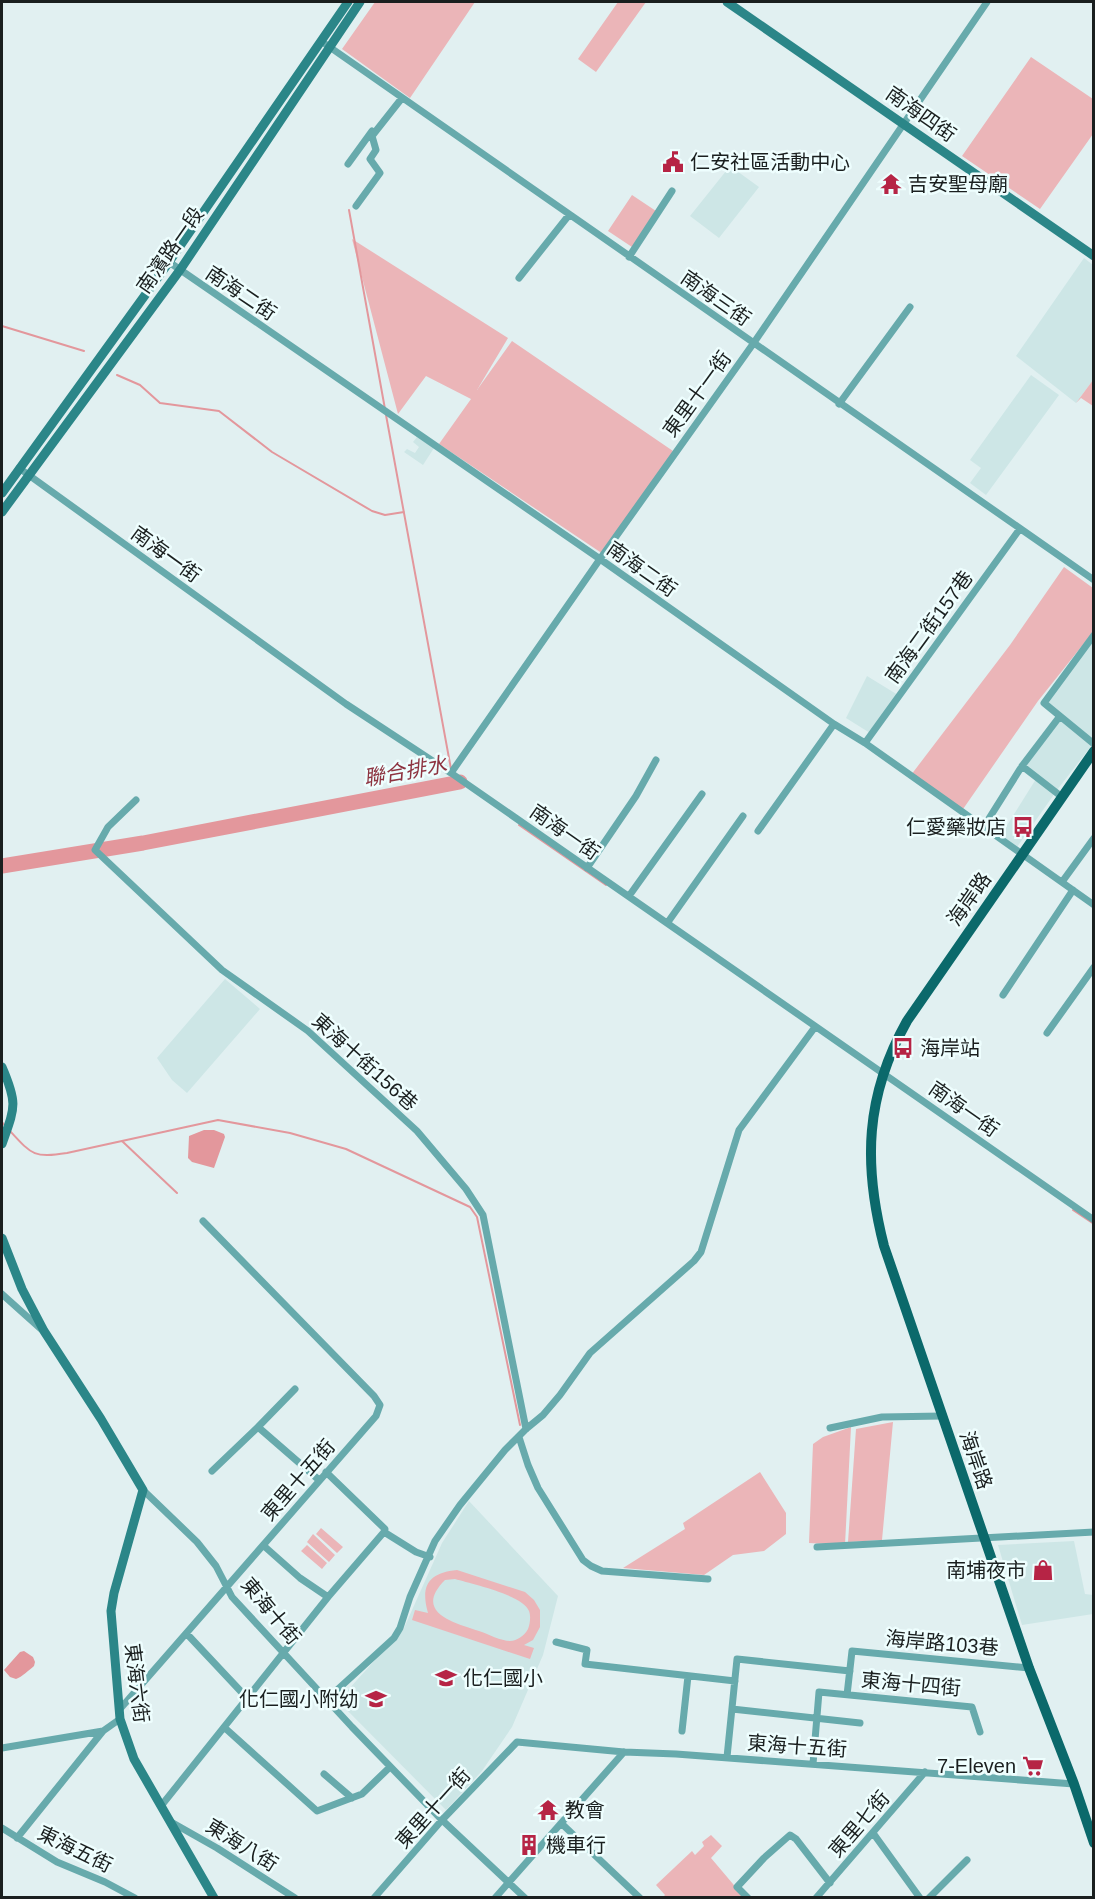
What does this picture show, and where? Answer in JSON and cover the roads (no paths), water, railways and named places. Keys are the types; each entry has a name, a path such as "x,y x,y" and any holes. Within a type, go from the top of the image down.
{"main road":[{"name":"海岸路","path":"1094,751 907,1021 886,1063 874,1110 870,1148 871,1184 885,1246 1029,1668 1094,1843"}],"street":[{"name":"南濱路一段","path":"2,512 180,270 324,44 348,2"},
{"name":"南濱路一段","path":"2,493 324,44 360,2"},
{"name":"南海四街","path":"727,2 1094,256"},
{"name":"東里十一街","path":"451,772 753,344 987,2"},
{"name":"南海三街","path":"324,44 1019,530 1094,580"},
{"path":"348,164 400,97"},
{"path":"356,206 380,173 370,159 376,150 372,136 400,97"},
{"path":"629,257 672,191"},
{"path":"519,278 569,215"},
{"name":"南海二街","path":"169,262 600,559 834,724 865,743 1094,905"},
{"path":"839,404 910,307"},
{"name":"南海一街","path":"19,468 346,704 451,772 668,922 883,1077 1094,1220"},
{"name":"南海二街157巷","path":"865,743 1019,530"},
{"path":"1094,635 1044,703 1094,744"},
{"path":"983,828 1022,766 1060,716"},
{"path":"758,831 834,724"},
{"path":"587,868 636,796 656,760"},
{"path":"1022,766 1062,797"},
{"path":"629,896 702,794"},
{"name":"東海十街156巷","path":"136,800 108,827 95,850 222,970 308,1031 417,1131 466,1189 483,1215 526,1429"},
{"path":"668,922 743,816"},
{"path":"1062,882 1094,838"},
{"path":"1003,995 1073,890"},
{"path":"1047,1033 1094,967"},
{"path":"326,1700 394,1638 435,1541 460,1505 505,1450 543,1416 590,1353 694,1261 706,1240 739,1130 816,1028"},
{"path":"2,1066 13,1098 2,1144"},
{"name":"東里十五街","path":"17,1838 104,1731 376,1416 380,1406 379,1401 203,1221"},
{"path":"2,1238 22,1289 44,1331"},
{"name":"東海十街","path":"2,1294 44,1331 101,1419 143,1490 197,1542 216,1566 226,1588 326,1700 390,1767 442,1820 525,1898"},
{"path":"212,1471 295,1389"},
{"path":"830,1428 882,1417 942,1416"},
{"path":"258,1427 319,1480"},
{"path":"519,1437 538,1488 583,1560 602,1570 708,1579"},
{"path":"326,1472 385,1529 384,1532 416,1552 430,1557"},
{"name":"東海六街","path":"143,1490 111,1611 120,1714 134,1759 214,1898"},
{"path":"161,1806 328,1597 384,1532"},
{"path":"817,1548 1094,1532"},
{"path":"264,1546 300,1578 328,1597"},
{"path":"187,1634 248,1699"},
{"path":"556,1642 587,1650 585,1664 735,1681 727,1757"},
{"name":"海岸路103巷","path":"850,1671 852,1651 1029,1668"},
{"name":"東海十四街","path":"735,1681 737,1659 850,1671"},
{"path":"847,1695 850,1671"},
{"path":"682,1731 688,1676"},
{"name":"東海十四街","path":"817,1718 819,1692 972,1707 980,1732"},
{"path":"732,1709 860,1723"},
{"path":"813,1764 817,1718"},
{"path":"225,1728 317,1811 363,1794 390,1767"},
{"path":"2,1748 104,1731"},
{"name":"東里十一街","path":"374,1898 442,1820 517,1742"},
{"name":"東海十五街","path":"517,1742 624,1752 727,1757 1074,1784"},
{"path":"495,1898 624,1752"},
{"name":"東里七街","path":"816,1898 925,1772"},
{"path":"324,1774 352,1798"},
{"name":"東海八街","path":"171,1822 217,1848 295,1898"},
{"path":"562,1824 639,1897"},
{"name":"東海五街","path":"2,1827 57,1862 105,1882 135,1898"},
{"path":"873,1833 920,1898"},
{"path":"747,1898 737,1887 790,1835 796,1839 830,1883"},
{"path":"930,1898 967,1860"}],"waterway":[{"path":"349,210 385,409"},
{"path":"2,326 84,351"},
{"path":"117,375 140,385 160,403 219,411 272,452 372,511 385,515 404,512"},
{"path":"386,415 451,769"},
{"name":"聯合排水","path":"2,866 143,843 460,782"},
{"name":"聯合排水","path":"519,825 606,885"},
{"path":"10,1131 29,1150 40,1155 47,1155 67,1153 218,1120 290,1133 346,1149 470,1207 477,1217 520,1425"},
{"path":"2,1122 6,1127"},
{"path":"122,1141 177,1193"},
{"path":"1073,1210 1094,1224"}],"place":[{"name":"仁安社區活動中心","path":"673,162"},
{"name":"吉安聖母廟","path":"891,184"},
{"name":"仁愛藥妝店","path":"1023,827"},
{"name":"海岸站","path":"903,1048"},
{"name":"南埔夜市","path":"1043,1570"},
{"name":"化仁國小","path":"446,1678"},
{"name":"化仁國小附幼","path":"376,1699"},
{"name":"7-Eleven","path":"1033,1766"},
{"name":"教會","path":"548,1810"},
{"name":"機車行","path":"529,1845"}]}
